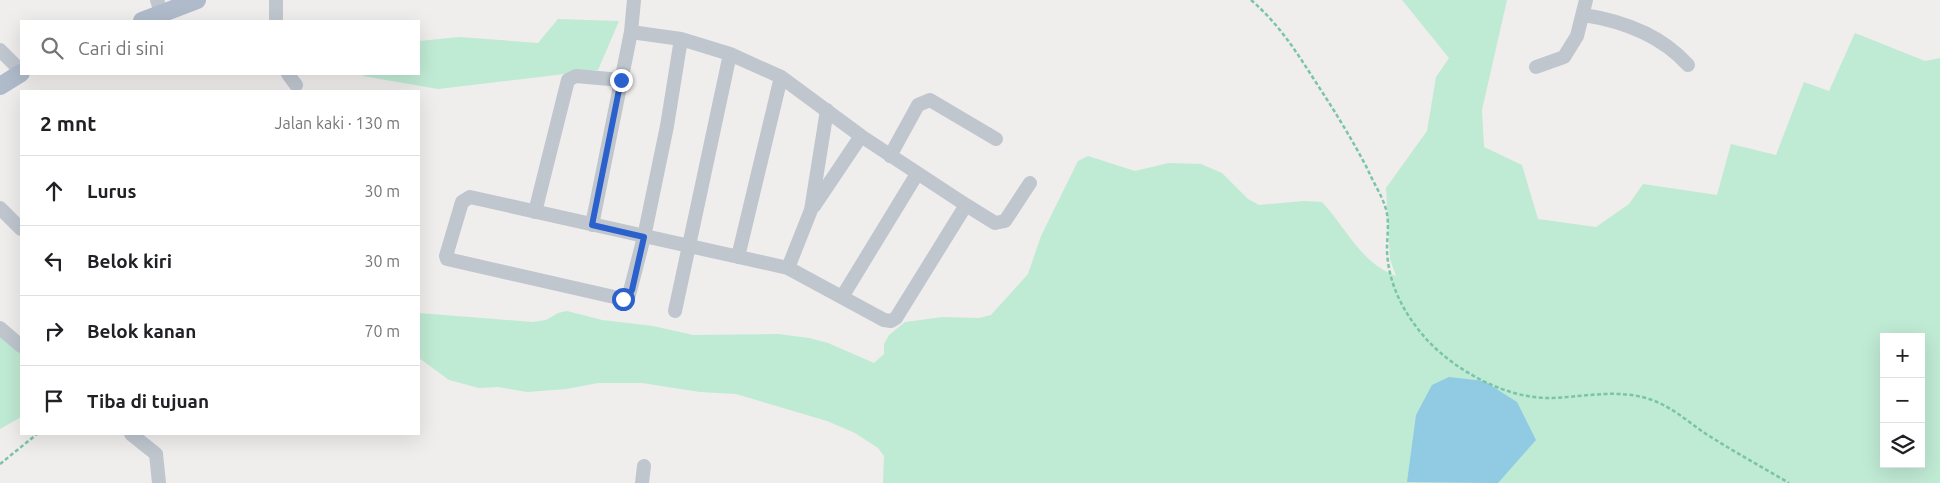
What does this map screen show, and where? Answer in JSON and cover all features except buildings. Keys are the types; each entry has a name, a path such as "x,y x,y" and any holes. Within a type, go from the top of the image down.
{"main road":[{"path":"143,20 159,6 197,0"},
{"path":"0,86 20,73"}],"street":[{"path":"276,0 276,20"},
{"path":"592,225 631,32 634,0"},
{"path":"1536,67 1564,57 1576,36 1584,15 1586,0"},
{"path":"1584,15 1621,23 1642,31 1674,49 1688,65"},
{"path":"631,32 681,40 730,54 781,77 890,156 995,223 1005,221 1030,183"},
{"path":"681,40 667,126 644,237 632,290 629,295 623,299 450,260 446,256 462,202 465,198 470,197 644,237 788,268 884,320 891,321 896,318 966,205"},
{"path":"0,50 20,71"},
{"path":"675,311 730,54"},
{"path":"534,212 568,80 576,76 621,80"},
{"path":"738,257 781,77"},
{"path":"890,156 918,105 930,100 996,139"},
{"path":"788,268 810,210 827,110"},
{"path":"810,210 861,136"},
{"path":"842,297 917,174"},
{"path":"0,208 20,228"},
{"path":"0,328 20,345"},
{"path":"133,435 156,454 159,483"},
{"path":"642,483 644,466"}],"path":[{"path":"1251,0 1267,14 1287,37 1350,134 1386,206 1389,266 1391,281 1398,300 1429,342 1458,365 1487,382 1519,393 1544,398 1625,393 1650,399 1677,413 1704,432 1789,483"},
{"path":"0,464 37,435"}],"green space":[{"path":"1402,0 1507,0 1482,110 1484,147 1522,165 1538,219 1596,227 1629,204 1643,184 1717,195 1731,144 1776,155 1804,82 1829,91 1855,33 1925,61 1940,58 1940,483 883,483 884,456 878,448 855,433 827,421 736,394 700,392 642,383 598,383 566,389 527,392 498,387 479,388 449,380 420,359 420,313 532,322 546,320 558,313 567,311 602,320 653,326 693,335 778,334 809,338 828,343 874,363 884,354 884,344 889,335 905,322 943,317 979,318 991,315 1028,274 1041,236 1078,161 1088,156 1135,171 1169,163 1201,164 1222,173 1248,199 1259,205 1304,201 1322,202 1355,244 1373,263 1396,276 1390,259 1386,188 1427,131 1436,77 1449,58"},
{"path":"558,19 619,21 598,70 438,89 363,76 420,75 420,41 459,37 538,43"},
{"path":"0,332 20,347 20,418 0,429"}],"water":[{"path":"1449,377 1484,381 1517,402 1536,440 1498,483 1407,482 1416,415 1432,385"}],"route":[{"path":"621,80 592,225 644,237 632,290 623,299"}]}
